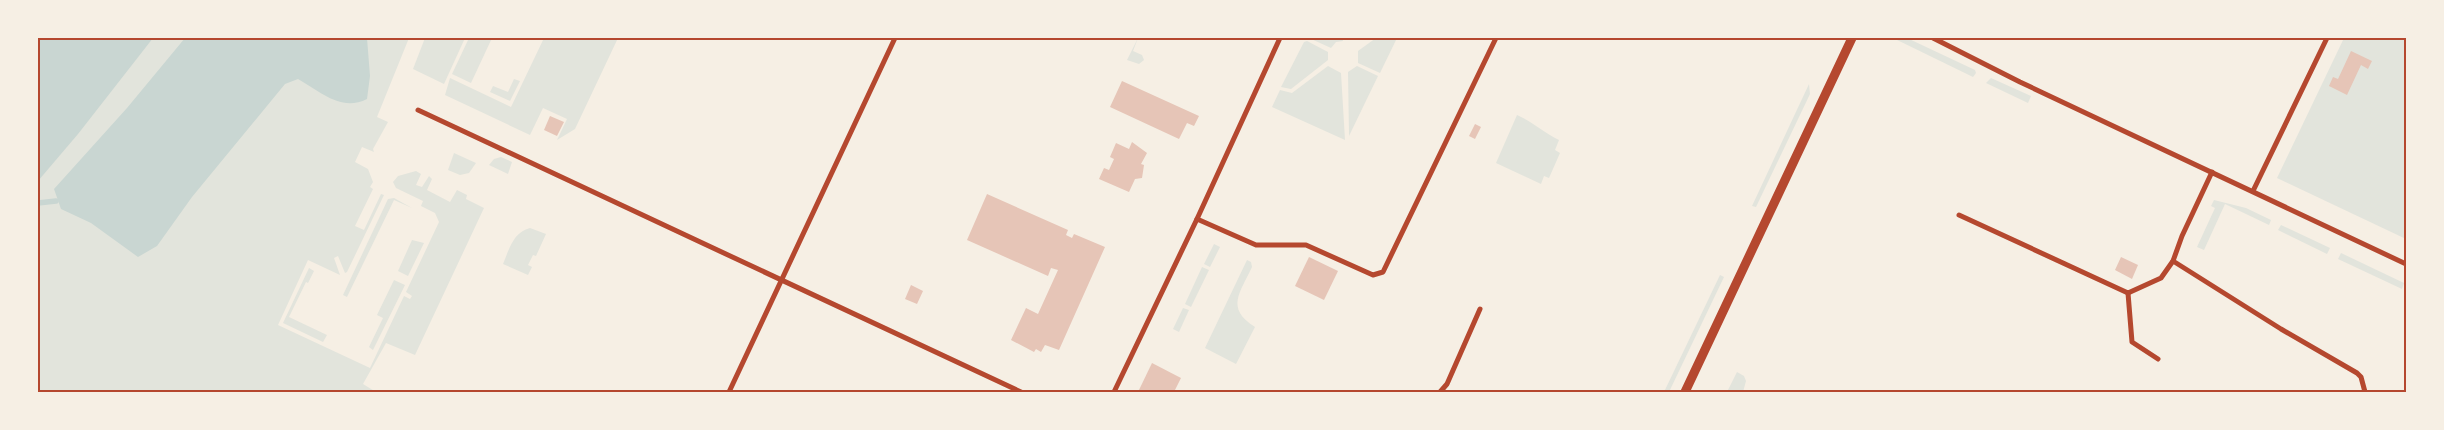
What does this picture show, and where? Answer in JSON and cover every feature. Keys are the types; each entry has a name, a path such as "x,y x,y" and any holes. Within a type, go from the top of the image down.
{"street":[{"path":"729,392 781,278 896,38"},
{"path":"1114,392 1197,219 1280,38"},
{"path":"1197,219 1256,245 1306,245 1373,275 1383,272 1496,38"},
{"path":"1685,392 1852,38"},
{"path":"1933,38 2020,82 2406,264"},
{"path":"2252,191 2327,38"},
{"path":"418,110 781,278 1021,392"},
{"path":"1959,215 2128,293 2161,278 2173,260 2212,172"},
{"path":"2173,260 2357,373 2362,378 2365,392"},
{"path":"2128,293 2132,342 2158,359"},
{"path":"1440,392 1447,384 1480,309"}],"shaded area":[{"path":"38,38 409,38 377,117 388,122 373,149 374,152 362,147 355,162 368,169 373,182 370,187 373,189 355,226 364,230 381,194 384,195 347,272 345,273 338,256 334,258 340,275 308,260 278,325 370,368 404,296 410,299 412,296 406,292 439,222 435,213 421,206 423,201 396,188 393,182 398,176 416,171 421,174 416,185 422,187 429,176 432,179 427,190 450,202 457,190 467,195 466,199 484,208 415,355 386,343 363,384 376,392 38,392"},
{"path":"38,38 153,38 78,134 38,181"},
{"path":"185,38 367,38 370,76 367,99 358,102 340,102 331,99 298,79 285,84 192,197 157,246 138,257 91,223 61,209 54,189 127,108"},
{"path":"425,38 465,38 444,84 413,69"},
{"path":"469,38 492,38 471,83 452,74"},
{"path":"544,38 618,38 575,129 557,140 567,119 543,108 530,135 445,95 450,78 511,107"},
{"path":"1138,38 1133,51 1142,55 1144,60 1139,64 1127,60"},
{"path":"1309,38 1342,38 1343,41 1336,42 1331,48"},
{"path":"1376,38 1397,38 1380,73 1358,63 1358,51"},
{"path":"1893,38 1907,38 1975,70 1976,73 1973,77"},
{"path":"2344,38 2406,38 2406,239 2277,178"},
{"path":"1307,41 1328,52 1328,60 1291,89 1281,87 1304,42"},
{"path":"1328,66 1341,73 1345,140 1272,107 1280,90 1292,93"},
{"path":"1357,66 1378,76 1349,136 1348,72"},
{"path":"1991,78 2031,96 2028,103 1986,83"},
{"path":"514,79 520,81 510,101 490,92 493,86 508,92"},
{"path":"1809,84 1810,94 1756,207 1752,206"},
{"path":"1517,115 1559,140 1555,150 1560,153 1549,178 1544,176 1541,184 1496,163"},
{"path":"454,153 476,163 469,173 460,175 448,170"},
{"path":"501,157 512,162 508,174 489,165 494,159"},
{"path":"394,198 412,208 394,200 347,297 343,295 388,199"},
{"path":"2214,200 2246,208 2271,220 2269,225 2225,204 2204,250 2197,247 2215,208 2211,206"},
{"path":"2281,225 2330,248 2327,254 2278,230"},
{"path":"530,228 546,234 536,256 533,255 528,265 532,267 528,275 503,264 519,233"},
{"path":"412,240 424,243 408,276 398,271"},
{"path":"1214,244 1220,247 1210,267 1204,264"},
{"path":"2341,253 2404,283 2402,289 2338,259"},
{"path":"1247,260 1251,262 1252,267 1240,292 1238,307 1240,313 1255,327 1236,364 1205,348"},
{"path":"1202,267 1209,270 1191,307 1185,304"},
{"path":"309,268 314,271 308,283 306,282 289,317 327,335 323,342 283,323"},
{"path":"1720,275 1724,277 1669,392 1664,392"},
{"path":"394,280 405,285 373,350 369,347 383,318 377,315"},
{"path":"1183,308 1189,310 1179,332 1173,329"},
{"path":"1737,372 1744,376 1746,381 1743,392 1727,392"}],"building":[{"path":"2351,51 2372,61 2368,69 2361,65 2347,95 2329,86 2333,77 2338,79"},
{"path":"1122,81 1199,116 1194,126 1187,123 1179,139 1110,107"},
{"path":"550,116 564,122 557,136 544,130"},
{"path":"1475,124 1481,127 1475,139 1469,136"},
{"path":"1132,142 1147,153 1141,164 1144,165 1142,178 1135,179 1129,192 1099,179 1104,168 1109,170 1114,159 1110,157 1116,143 1129,149"},
{"path":"987,194 1068,230 1066,235 1072,238 1074,234 1105,247 1059,350 1045,345 1041,352 1036,349 1034,352 1011,340 1026,308 1038,314 1058,270 1051,268 1048,276 967,240"},
{"path":"1309,257 1338,271 1324,300 1295,286"},
{"path":"2121,257 2138,265 2132,279 2115,270"},
{"path":"911,285 923,291 917,304 905,299"},
{"path":"1152,363 1181,378 1174,392 1138,392"}],"waterway":[{"path":"38,203 56,201"}]}
